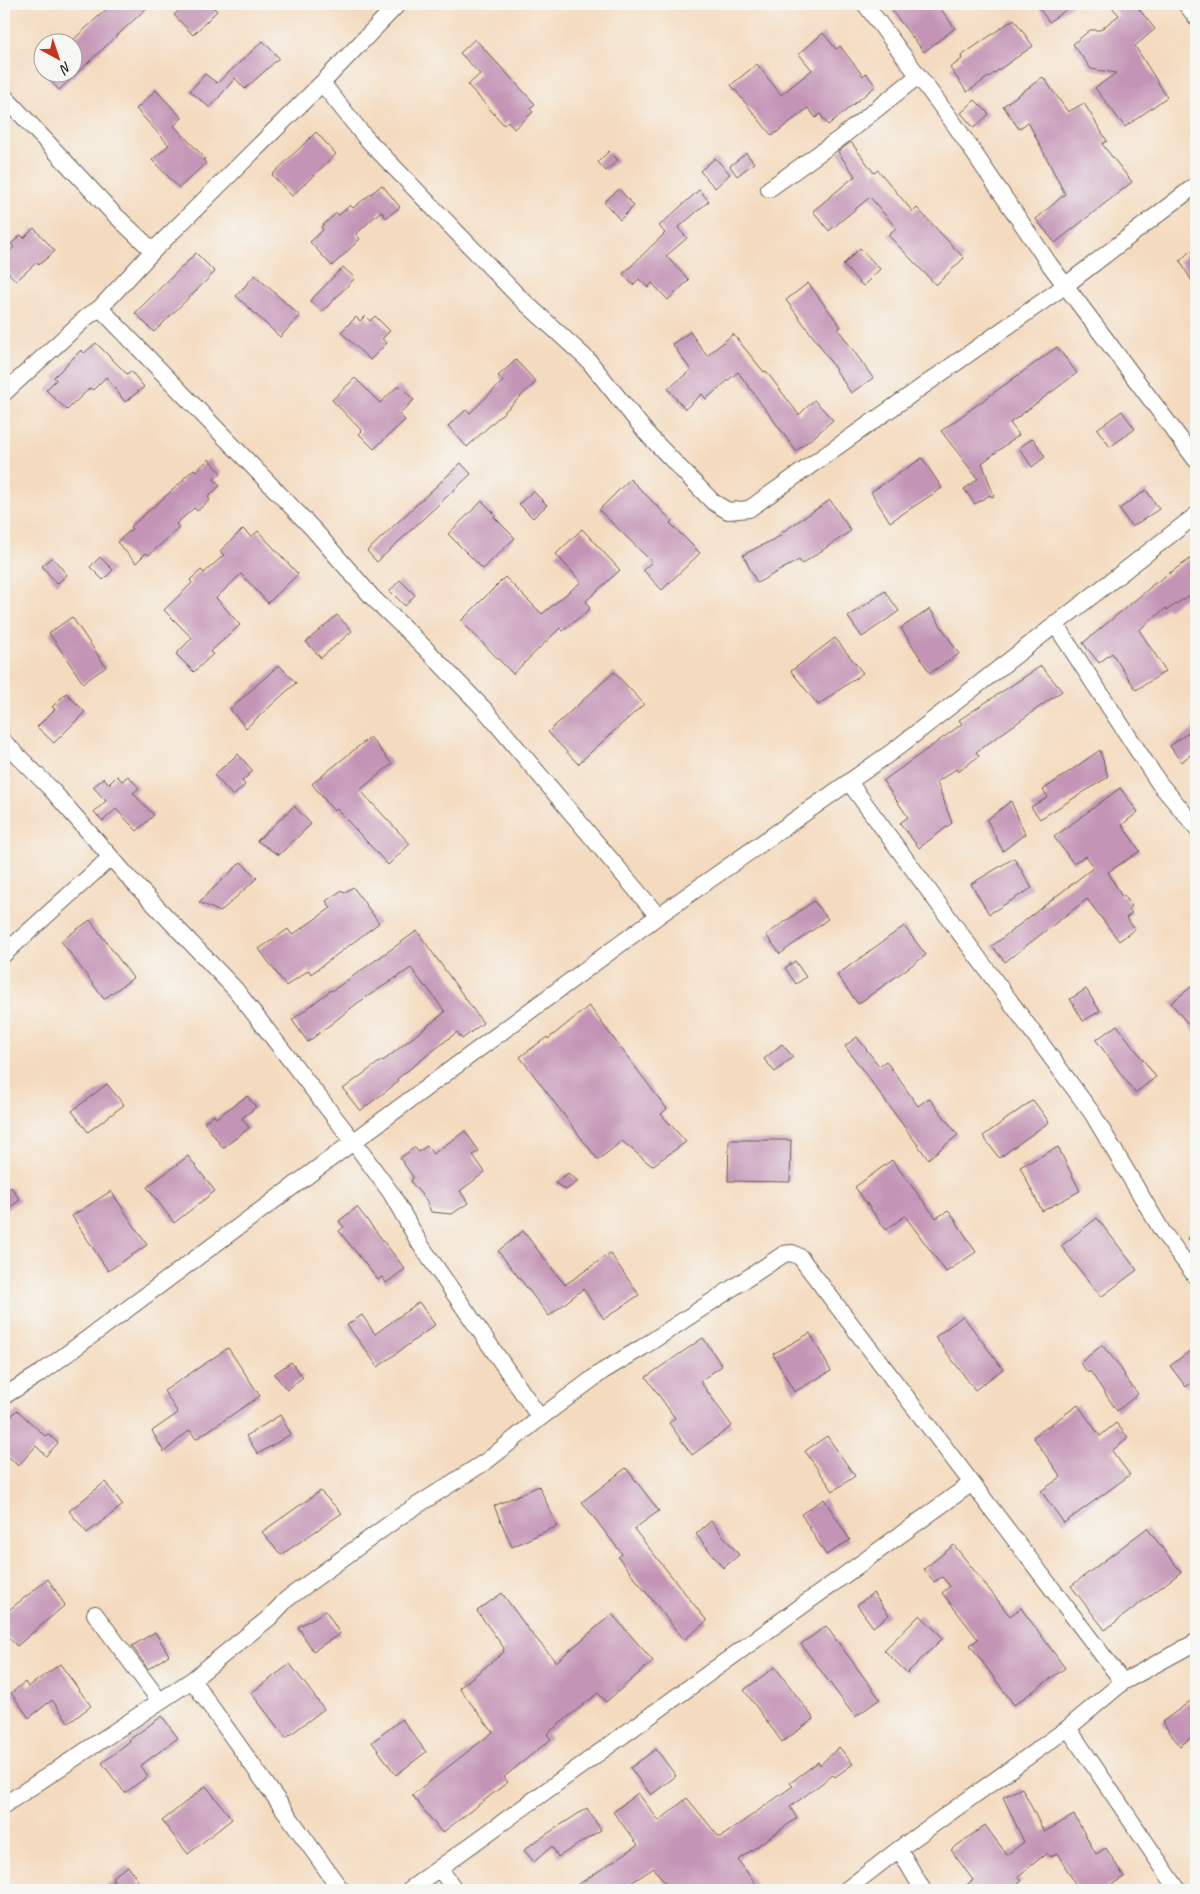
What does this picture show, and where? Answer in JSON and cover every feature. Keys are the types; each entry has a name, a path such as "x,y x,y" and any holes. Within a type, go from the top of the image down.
{"street":[{"path":"4,393 88,316 100,308 152,251 322,83 398,4"},
{"path":"867,4 955,125 1050,265 1196,460"},
{"path":"1186,4 1196,17"},
{"path":"769,189 839,139 918,76"},
{"path":"322,83 365,137 518,296 588,360 649,436 713,502 728,511 750,509 1066,285 1196,185"},
{"path":"4,96 112,212 152,251"},
{"path":"100,308 313,529 372,597 420,643 484,710 658,916"},
{"path":"4,1396 41,1373 658,916 893,751 1196,515"},
{"path":"1055,624 1159,783 1196,827"},
{"path":"4,742 50,788 130,879 235,990 391,1193 420,1244 540,1418"},
{"path":"849,782 1092,1113 1162,1230 1196,1277"},
{"path":"4,954 111,856"},
{"path":"4,1805 159,1700 192,1680 269,1618 287,1599 399,1517 488,1460 603,1371 643,1347 784,1254 792,1253 800,1257 1123,1682"},
{"path":"409,1890 972,1483"},
{"path":"95,1614 159,1700"},
{"path":"846,1890 899,1849 1068,1728 1123,1682 1196,1642"},
{"path":"192,1680 341,1890"},
{"path":"1068,1728 1178,1890"},
{"path":"899,1849 923,1890"},
{"path":"440,1869 455,1890"}],"building":[{"path":"112,4 151,4 82,68 82,32"},
{"path":"186,4 210,4 217,11 193,35 174,15"},
{"path":"902,4 937,4 955,28 924,52 892,11"},
{"path":"1036,4 1074,4 1049,22"},
{"path":"1109,4 1135,4 1155,29 1135,46 1167,97 1125,127 1095,88 1116,73 1091,69 1073,44 1090,30 1100,30 1119,15"},
{"path":"1014,19 1033,46 967,92 950,68 962,59 961,56"},
{"path":"823,33 836,49 840,46 863,76 866,73 876,86 828,125 820,114 816,118 808,108 772,136 731,85 757,64 781,95 812,70 799,54"},
{"path":"475,39 535,104 530,109 533,112 514,129 508,121 504,125 468,85 480,74 460,53"},
{"path":"263,41 279,58 245,89 235,78 210,108 190,91 205,74 217,83"},
{"path":"1043,77 1068,112 1084,103 1107,141 1102,144 1132,182 1055,243 1036,219 1065,194 1028,122 1019,129 1003,106"},
{"path":"51,82 68,82 59,90"},
{"path":"156,90 182,118 174,126 205,158 203,160 206,163 179,188 152,160 169,145 136,109"},
{"path":"975,100 989,114 974,128 961,113"},
{"path":"316,132 336,154 292,196 272,175"},
{"path":"851,142 874,173 878,170 913,212 917,208 964,258 936,285 888,235 896,228 870,197 829,231 813,211 855,176 838,152"},
{"path":"609,151 618,160 606,171 598,162"},
{"path":"746,153 754,163 737,176 730,166"},
{"path":"715,158 730,174 715,188 700,171"},
{"path":"382,185 400,207 386,218 381,211 356,234 360,239 332,266 310,242 323,230 321,227 336,213 339,215 350,205 353,208"},
{"path":"619,189 634,206 620,220 604,202"},
{"path":"699,190 709,201 678,228 687,238 666,256 689,280 668,300 652,283 648,288 639,279 633,285 623,274 665,233 659,226"},
{"path":"34,228 55,251 39,265 37,262 16,281 4,268 4,256 14,247 11,244 21,235 24,238"},
{"path":"860,248 880,269 863,286 843,265"},
{"path":"1191,250 1196,258 1196,288 1180,261"},
{"path":"196,253 215,272 154,332 135,313"},
{"path":"343,267 355,278 322,312 310,301"},
{"path":"255,275 300,316 280,337 236,296"},
{"path":"808,283 841,327 838,329 873,378 851,393 820,346 786,300"},
{"path":"365,316 370,321 375,316 390,331 382,339 387,343 370,360 341,332 356,317 360,321"},
{"path":"690,332 707,356 733,334 764,372 766,371 799,415 814,400 833,420 796,451 738,372 706,399 702,394 685,409 668,389 691,370 672,344"},
{"path":"96,343 127,374 131,371 144,387 125,402 106,377 93,390 90,388 67,410 46,390 56,380 54,377 81,350 84,353"},
{"path":"1057,347 1077,373 1010,423 1019,435 982,463 994,496 990,495 975,504 964,489 978,479 941,431"},
{"path":"516,360 536,382 467,447 448,426 466,410 470,413 503,381 498,376"},
{"path":"355,378 380,403 399,385 414,400 399,414 405,420 374,449 359,434 362,431 332,400"},
{"path":"1122,411 1135,429 1110,447 1097,429"},
{"path":"1033,438 1045,457 1032,467 1019,448"},
{"path":"922,458 942,488 890,522 871,492"},
{"path":"209,459 221,473 214,479 220,486 208,497 210,500 197,511 194,508 176,524 179,528 149,555 146,553 136,563 117,542 132,529 130,527 194,469 196,471"},
{"path":"461,463 471,474 377,562 367,551"},
{"path":"630,479 672,521 670,523 700,553 662,590 643,570 652,562 599,510"},
{"path":"1146,490 1159,509 1132,527 1119,509"},
{"path":"533,491 547,505 533,518 519,504"},
{"path":"830,500 851,531 802,564 799,560 757,583 743,555 782,535 781,533"},
{"path":"482,501 496,515 494,517 515,538 483,569 448,534"},
{"path":"243,529 251,537 258,531 298,574 268,603 241,574 216,598 240,625 210,652 213,654 194,672 176,654 192,638 164,610 192,583 190,580 201,570 204,573 224,555 220,551"},
{"path":"582,529 620,570 586,601 590,609 563,631 560,628 513,674 461,621 505,577 542,614 581,582 556,554"},
{"path":"52,557 67,575 57,584 42,566"},
{"path":"100,557 113,570 103,580 90,567"},
{"path":"1190,559 1196,568 1196,591 1167,610 1166,608 1139,630 1166,671 1136,690 1112,653 1099,663 1083,643 1151,586"},
{"path":"400,580 415,595 405,606 390,591"},
{"path":"885,591 899,611 862,637 848,617"},
{"path":"930,609 959,654 930,673 901,628"},
{"path":"337,615 352,631 321,658 306,642"},
{"path":"72,617 106,667 83,683 49,633"},
{"path":"835,638 863,673 818,705 791,671"},
{"path":"279,665 296,683 246,728 230,709"},
{"path":"1041,666 1062,691 976,752 979,756 958,772 956,769 937,782 952,823 919,848 900,823 908,817 883,781 962,724 959,720"},
{"path":"614,672 644,704 578,764 548,732"},
{"path":"66,693 85,712 54,743 37,727 55,709 52,707"},
{"path":"1196,727 1196,751 1181,762 1170,746"},
{"path":"370,737 392,764 360,790 410,844 388,865 337,809 334,811 312,784"},
{"path":"1100,750 1108,777 1040,819 1031,807 1048,797 1043,790"},
{"path":"238,754 253,771 242,781 245,785 233,796 214,775"},
{"path":"117,776 122,781 128,776 139,788 133,793 154,815 137,831 116,809 103,821 94,812 106,801 93,787 104,778 109,784"},
{"path":"1120,788 1138,812 1122,825 1140,851 1108,872 1122,897 1124,895 1132,906 1128,909 1132,913 1126,918 1135,929 1119,941 1087,899 1005,962 992,946 1094,867 1086,856 1073,863 1054,837"},
{"path":"1011,801 1025,834 1003,851 987,820"},
{"path":"294,806 311,824 279,855 257,841"},
{"path":"1014,858 1032,888 989,914 971,884"},
{"path":"241,862 257,878 220,912 199,902"},
{"path":"353,887 379,923 311,974 309,970 286,986 259,949 288,929 292,935 331,908 326,901 342,890 344,893"},
{"path":"814,901 828,919 780,954 766,935"},
{"path":"90,920 133,978 104,999 61,941"},
{"path":"904,926 926,955 858,1004 837,975"},
{"path":"417,931 483,1023 462,1039 457,1032 397,1079 398,1082 360,1111 343,1089 383,1061 445,1012 426,986 411,968 359,1002 308,1042 292,1020 331,990"},
{"path":"795,961 806,977 796,984 785,968"},
{"path":"1196,983 1196,1034 1171,1003"},
{"path":"1086,989 1100,1011 1083,1021 1070,999"},
{"path":"589,1006 667,1109 661,1114 686,1142 652,1166 622,1141 598,1160 520,1057 547,1037 548,1039"},
{"path":"1117,1025 1156,1077 1135,1093 1096,1040"},
{"path":"857,1037 879,1066 886,1061 918,1106 929,1098 958,1135 928,1159 845,1046"},
{"path":"782,1044 793,1057 775,1072 764,1059"},
{"path":"107,1084 124,1105 88,1132 72,1111"},
{"path":"247,1096 256,1107 242,1118 249,1128 223,1148 204,1122 214,1115 216,1118"},
{"path":"1033,1100 1049,1122 999,1158 983,1136"},
{"path":"465,1131 479,1151 473,1155 485,1172 460,1191 468,1203 452,1214 431,1212 426,1200 411,1182 413,1177 400,1158 415,1147 418,1152 427,1146 433,1154"},
{"path":"729,1140 791,1140 790,1182 728,1181"},
{"path":"1058,1147 1080,1191 1042,1211 1020,1167"},
{"path":"188,1156 215,1191 174,1223 147,1187"},
{"path":"892,1160 936,1218 948,1211 952,1215 976,1252 946,1272 905,1216 886,1230 855,1187"},
{"path":"568,1173 578,1181 566,1190 555,1183"},
{"path":"11,1187 20,1200 4,1211 4,1193"},
{"path":"111,1191 147,1245 108,1271 72,1216"},
{"path":"357,1207 405,1269 386,1283 382,1277 378,1280 339,1231 344,1227 339,1221"},
{"path":"1097,1218 1137,1270 1101,1297 1061,1246"},
{"path":"523,1231 565,1285 610,1253 639,1295 604,1319 583,1289 549,1316 498,1251"},
{"path":"419,1302 435,1325 378,1367 347,1325 362,1315 375,1334"},
{"path":"963,1316 1003,1369 975,1390 935,1337"},
{"path":"810,1333 831,1371 794,1392 773,1354"},
{"path":"703,1338 722,1366 700,1381 732,1426 692,1455 669,1423 675,1418 646,1377"},
{"path":"1102,1345 1118,1364 1124,1376 1138,1394 1117,1411 1090,1371 1088,1373 1080,1363"},
{"path":"1196,1346 1196,1379 1186,1387 1170,1366"},
{"path":"228,1348 260,1396 196,1439 190,1430 164,1452 152,1431 178,1413 164,1391"},
{"path":"291,1362 303,1377 287,1390 274,1374"},
{"path":"1078,1405 1100,1436 1116,1423 1128,1437 1112,1451 1130,1475 1064,1523 1041,1491 1061,1477 1033,1437"},
{"path":"17,1410 45,1436 48,1434 58,1443 46,1456 36,1446 18,1466 4,1452 4,1424"},
{"path":"280,1415 291,1434 258,1454 246,1436"},
{"path":"827,1436 855,1476 833,1491 805,1451"},
{"path":"626,1468 659,1511 634,1529 707,1621 684,1640 618,1557 622,1554 582,1502"},
{"path":"105,1482 123,1505 87,1533 69,1511"},
{"path":"539,1486 557,1526 512,1547 494,1506"},
{"path":"320,1491 342,1513 281,1555 262,1532"},
{"path":"824,1499 850,1540 826,1555 801,1514"},
{"path":"711,1521 739,1555 723,1568 696,1534"},
{"path":"1147,1528 1181,1572 1105,1630 1071,1586"},
{"path":"954,1545 1010,1616 1021,1608 1065,1668 1014,1705 970,1645 978,1639 942,1593 950,1586 942,1577 934,1582 924,1569"},
{"path":"48,1579 65,1605 17,1646 4,1633 4,1614"},
{"path":"502,1593 528,1629 556,1662 612,1614 653,1661 606,1702 598,1693 547,1734 551,1739 504,1777 508,1782 442,1833 412,1795 493,1732 459,1688 504,1652 504,1648 477,1611"},
{"path":"873,1593 889,1615 873,1627 857,1605"},
{"path":"326,1611 340,1634 313,1651 298,1627"},
{"path":"920,1615 943,1638 907,1673 884,1650"},
{"path":"826,1626 880,1699 855,1717 801,1644"},
{"path":"155,1632 169,1655 148,1669 132,1646"},
{"path":"60,1664 91,1706 69,1723 52,1700 29,1718 11,1693 25,1682 28,1687"},
{"path":"290,1664 324,1709 286,1738 251,1693"},
{"path":"775,1667 814,1719 782,1742 744,1690"},
{"path":"1196,1697 1196,1734 1180,1746 1162,1722"},
{"path":"162,1716 178,1738 140,1766 148,1776 125,1793 102,1763"},
{"path":"402,1719 426,1752 396,1775 372,1742"},
{"path":"839,1747 853,1764 835,1777 833,1775 790,1807 797,1818 738,1860 760,1890 670,1890 654,1868 620,1890 570,1890 638,1845 613,1812 638,1793 659,1821 687,1798 719,1837 721,1837 793,1786 790,1783 818,1762 820,1765"},
{"path":"656,1749 676,1776 651,1795 630,1768"},
{"path":"206,1786 232,1819 188,1854 162,1821"},
{"path":"1022,1788 1044,1832 1074,1815 1096,1854 1106,1848 1124,1877 1102,1890 1079,1890 1057,1853 1050,1857 1047,1853 1018,1876 1022,1881 1010,1890 960,1890 973,1880 951,1850 985,1825 1007,1855 1024,1842 1003,1797"},
{"path":"587,1808 601,1830 558,1857 552,1846 534,1862 524,1850 533,1843"},
{"path":"128,1866 137,1879 140,1890 100,1890 114,1880 112,1877"}]}
